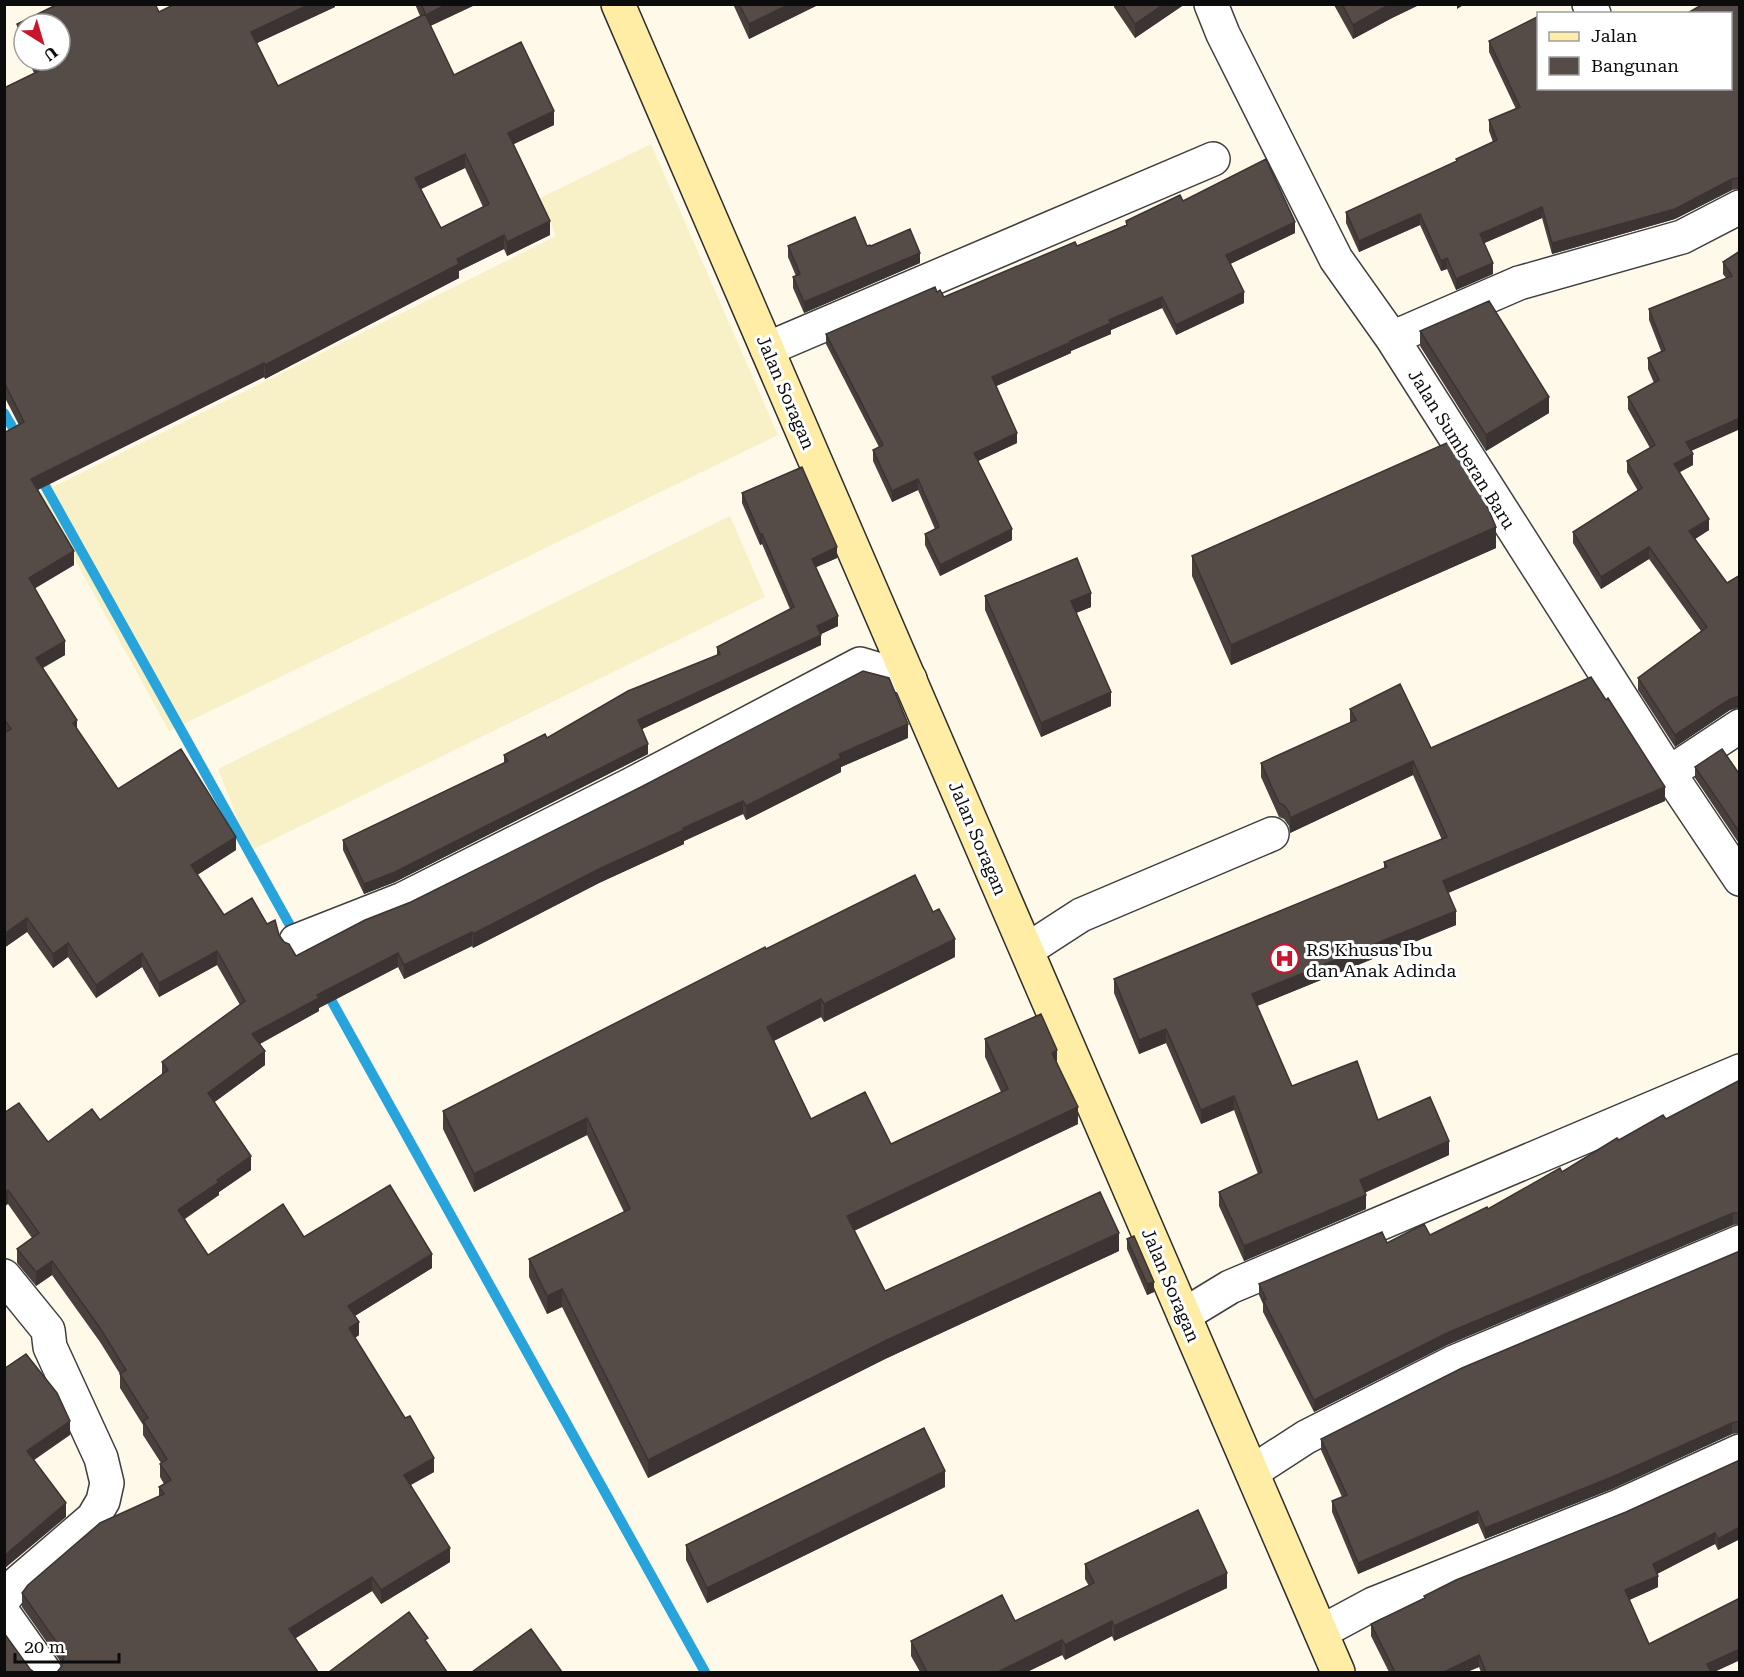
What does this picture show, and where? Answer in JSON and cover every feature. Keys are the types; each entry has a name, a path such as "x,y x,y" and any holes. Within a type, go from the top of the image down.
{"street":[{"name":"Jalan Soragan","path":"618,4 1338,1672"},
{"name":"Jalan Sumberan Baru","path":"1211,4 1228,45 1336,259 1392,338 1669,773 1740,879"},
{"path":"767,349 1213,159"},
{"path":"1392,338 1519,283 1682,237 1740,207"},
{"path":"296,941 403,899 632,784 860,664 910,679"},
{"path":"1669,773 1740,726"},
{"path":"1027,950 1081,915 1272,834"},
{"path":"1184,1315 1230,1287 1740,1071"},
{"path":"1252,1472 1306,1437 1454,1362 1740,1242"},
{"path":"4,1276 48,1330 50,1347 101,1458 107,1483 103,1501 93,1518 14,1586 4,1599"},
{"path":"1321,1632 1373,1604 1619,1506 1740,1451"},
{"path":"4,1614 45,1672"}],"shaded area":[{"path":"651,144 778,435 169,731 39,494 556,236 540,198"},
{"path":"730,516 765,597 250,851 218,769"}],"building":[{"path":"58,4 155,4 159,12 175,4 310,4 251,32 278,86 425,14 454,75 521,42 554,111 508,133 550,221 507,242 504,235 457,259 459,264 265,365 264,363 31,479 74,551 29,578 65,641 36,658 77,720 73,723 118,789 181,749 236,837 191,865 224,915 252,898 267,924 275,920 279,935 284,942 289,944 296,956 365,920 411,902 641,787 863,671 889,678 908,724 839,754 841,758 746,806 743,801 683,828 684,830 599,869 473,934 472,932 404,965 398,953 317,995 319,998 252,1034 265,1051 208,1093 251,1156 217,1180 219,1182 178,1210 208,1255 283,1204 304,1237 390,1185 432,1254 348,1306 359,1322 349,1328 405,1418 410,1416 434,1458 404,1475 450,1548 381,1590 372,1577 289,1629 318,1672 57,1672 62,1666 64,1656 22,1593 28,1585 100,1523 164,1494 159,1487 171,1480 160,1464 167,1459 143,1421 148,1418 120,1374 126,1370 100,1328 52,1261 36,1272 17,1249 39,1233 8,1190 4,1193 4,1113 19,1103 48,1142 92,1109 100,1120 168,1070 162,1062 245,1001 217,951 159,983 142,953 96,985 68,943 53,954 27,918 4,934 4,733 11,729 4,719 4,433 24,422 4,382 4,88 37,72 72,72 72,12 42,12","holes":["465,154 489,204 441,228 415,178"]},
{"path":"421,4 447,4 426,15"},
{"path":"739,4 790,4 749,24"},
{"path":"1122,4 1164,4 1135,24"},
{"path":"1342,4 1390,4 1353,25"},
{"path":"1703,4 1740,4 1740,178 1732,179 1675,209 1552,243 1542,207 1480,234 1493,263 1456,279 1447,258 1441,261 1420,214 1359,241 1346,212 1497,140 1489,120 1520,107 1489,41 1537,17 1537,90 1732,90 1732,12 1689,12"},
{"path":"1266,159 1295,222 1226,255 1244,292 1176,325 1162,297 1109,320 1111,323 1071,342 992,377 1017,433 974,453 1012,529 940,565 925,534 939,527 918,479 892,491 873,450 883,445 826,334 935,287 937,292 940,290 944,297 1075,242 1077,246 1127,225 1126,221 1180,195 1183,201"},
{"path":"855,217 867,246 910,229 920,253 804,302 793,277 800,274 788,246"},
{"path":"1740,251 1740,418 1686,442 1693,454 1674,464 1709,519 1689,531 1727,583 1740,575 1740,696 1730,699 1675,735 1638,678 1707,627 1649,547 1601,577 1573,532 1642,488 1627,461 1655,445 1628,397 1659,380 1648,358 1665,350 1649,309 1732,276 1723,262"},
{"path":"1489,301 1549,397 1486,435 1420,331"},
{"path":"1449,442 1481,492 1496,527 1231,645 1192,556"},
{"path":"802,467 837,547 812,559 838,616 817,626 821,635 638,720 648,744 395,872 364,884 343,840 508,761 504,755 545,734 547,738 628,691 720,654 717,647 794,607 742,493"},
{"path":"1077,558 1091,593 1071,601 1111,692 1041,723 985,596"},
{"path":"1591,677 1606,700 1608,698 1665,787 1443,881 1456,911 1252,994 1292,1086 1357,1061 1378,1120 1430,1097 1449,1141 1360,1180 1366,1195 1244,1246 1219,1192 1262,1172 1234,1096 1201,1110 1166,1029 1139,1040 1114,979 1387,867 1384,862 1447,837 1413,761 1290,818 1284,805 1279,803 1261,763 1356,720 1350,709 1400,684 1431,748"},
{"path":"1722,749 1740,775 1740,833 1695,767"},
{"path":"915,875 933,912 939,909 955,939 824,1004 821,999 767,1027 811,1119 865,1092 891,1144 1008,1089 985,1039 1041,1014 1057,1050 1052,1053 1078,1107 847,1216 885,1291 1100,1192 1119,1233 885,1341 648,1460 562,1289 547,1296 529,1259 630,1209 587,1118 474,1174 443,1111 765,947 766,949"},
{"path":"1740,1080 1740,1213 1733,1213 1447,1333 1314,1400 1263,1300 1266,1299 1259,1284 1382,1232 1387,1243 1424,1224 1430,1235 1487,1207 1488,1209 1560,1168 1562,1172 1617,1138 1619,1140 1663,1115 1666,1119"},
{"path":"1134,1236 1154,1282 1147,1284 1127,1239"},
{"path":"1740,1251 1740,1421 1612,1477 1485,1528 1478,1511 1358,1563 1332,1501 1347,1495 1321,1439 1462,1368"},
{"path":"26,1354 57,1393 70,1421 27,1451 66,1503 4,1556 4,1369"},
{"path":"924,1428 945,1471 707,1588 686,1545"},
{"path":"1740,1460 1740,1527 1718,1539 1715,1533 1653,1564 1658,1576 1625,1590 1649,1644 1740,1598 1740,1649 1707,1664 1711,1672 1486,1672 1479,1655 1444,1672 1395,1672 1371,1624 1456,1580 1626,1512"},
{"path":"1198,1510 1227,1573 1114,1626 1112,1621 1065,1645 1062,1640 998,1672 927,1672 911,1641 1002,1595 1015,1621 1094,1583 1085,1564"},
{"path":"409,1612 428,1638 425,1640 447,1672 329,1672"},
{"path":"531,1629 562,1672 472,1672"},
{"path":"4,1633 30,1669 34,1672 4,1672"}],"waterway":[{"path":"4,413 20,440"},
{"path":"39,475 297,938"},
{"path":"325,989 705,1672"}],"place":[{"name":"RS Khusus Ibu dan Anak Adinda","path":"1285,959"}]}
